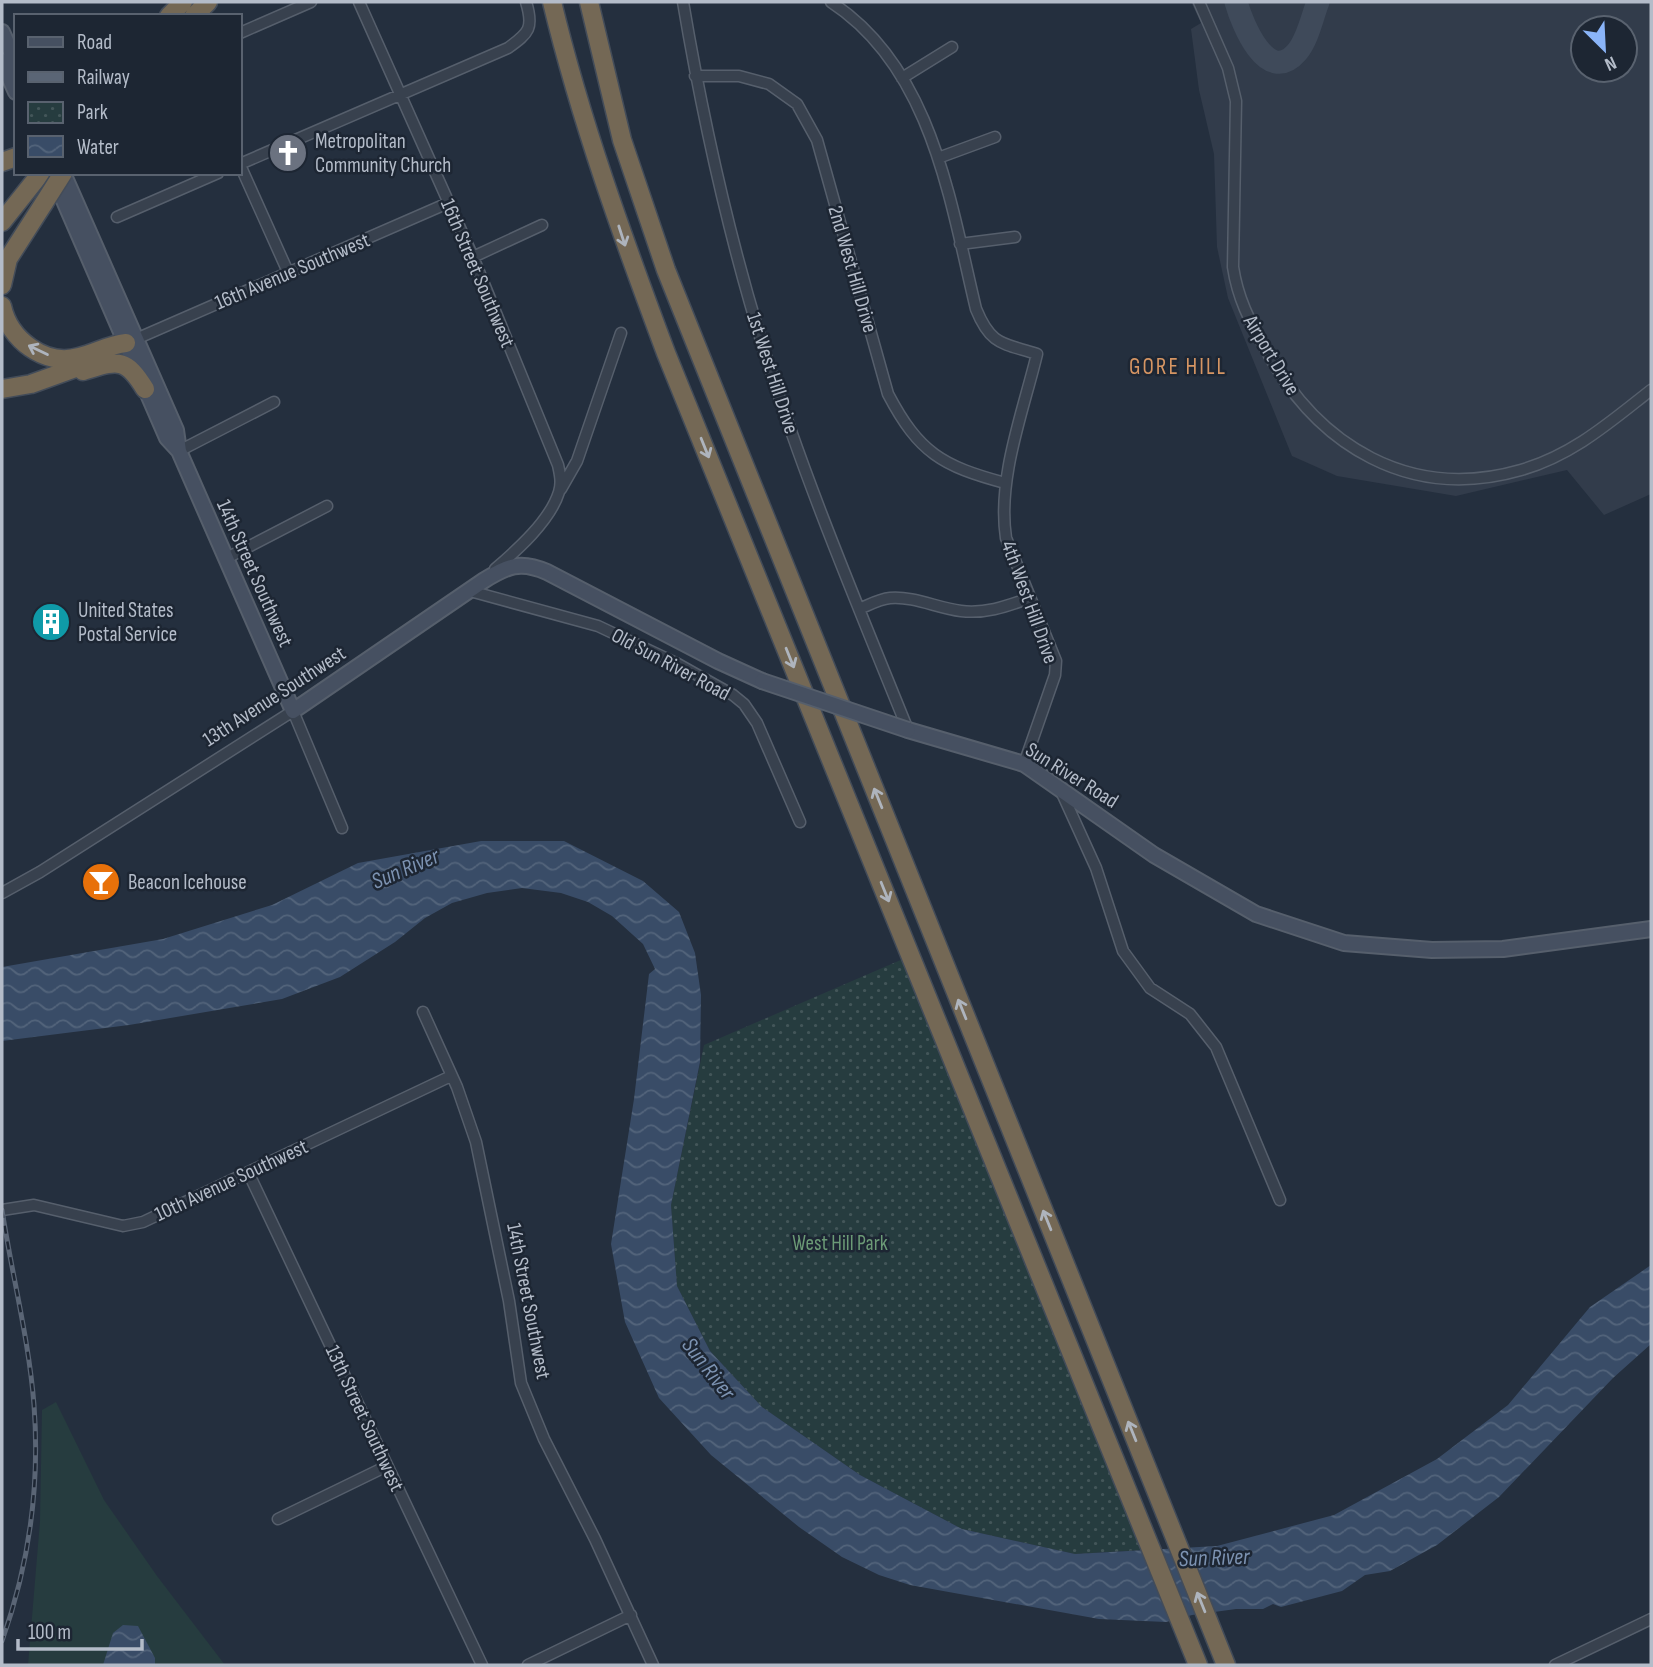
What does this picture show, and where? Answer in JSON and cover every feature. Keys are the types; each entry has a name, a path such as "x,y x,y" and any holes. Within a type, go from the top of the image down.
{"highway":[{"path":"194,14 208,2"},
{"path":"552,2 601,171 666,353 1198,1665"},
{"path":"561,2 601,171"},
{"path":"589,2 621,140 666,270 1226,1665"},
{"path":"2,222 60,175"},
{"path":"2,247 40,189"},
{"path":"2,285 8,259 40,189"},
{"path":"2,306 4,317 13,332 34,351 44,354 70,359 110,344 131,341"},
{"path":"56,376 114,352 131,341"},
{"path":"2,389 76,373 114,361 129,367 145,389"}],"street":[{"path":"242,32 311,2"},
{"name":"16th Street Southwest","path":"359,2 473,257 558,465 560,491"},
{"path":"242,163 508,47 523,37 529,29 530,14 526,2"},
{"name":"1st West Hill Drive","path":"683,2 695,76 730,231 765,353 797,449 908,730"},
{"path":"831,2 846,12 877,42 924,117 938,158 960,244 1015,237"},
{"path":"846,12 855,2"},
{"name":"Airport Drive","path":"1199,2 1228,68 1236,101 1233,267 1237,289 1248,317 1281,377 1320,423 1358,452 1377,462 1429,475 1474,478 1518,471 1556,457 1593,436 1651,390"},
{"path":"2,32 14,59"},
{"path":"902,78 953,47"},
{"path":"2,61 14,88"},
{"name":"2nd West Hill Drive","path":"695,76 739,76 769,84 797,104 817,140 888,394 905,425 932,454 965,472 1005,483"},
{"path":"938,158 995,137"},
{"path":"242,168 288,272"},
{"name":"14th Street Southwest","path":"53,175 176,430 179,451 342,828"},
{"name":"14th Street Southwest","path":"64,175 131,341 145,389 167,438 179,451"},
{"path":"117,216 213,175"},
{"name":"16th Avenue Southwest","path":"131,341 448,203"},
{"path":"473,257 542,225"},
{"name":"4th West Hill Drive","path":"960,244 984,330 998,342 1037,354 1005,483 1003,520 1006,538 1056,661 1055,675 1024,764"},
{"path":"560,491 577,461 621,333"},
{"path":"179,451 274,402"},
{"name":"13th Avenue Southwest","path":"2,893 40,872 292,711 470,591 521,547 551,510 560,491"},
{"path":"225,559 327,506"},
{"name":"Sun River Road","path":"482,581 503,568 533,566 762,681 908,730 1024,764 1154,855 1256,914 1344,943 1432,950 1503,949 1651,929"},
{"name":"Old Sun River Road","path":"470,591 598,626 676,663 733,695 744,704 757,723 800,822"},
{"path":"859,609 892,598 915,600 961,611 986,611 1001,609 1030,597"},
{"path":"1061,790 1096,868 1123,951 1150,988 1190,1014 1216,1047 1280,1200"},
{"name":"14th Street Southwest","path":"423,1012 457,1087 477,1142 509,1301 521,1384 544,1439 653,1665"},
{"name":"10th Avenue Southwest","path":"2,1209 34,1205 123,1226 143,1222 450,1076"},
{"name":"13th Street Southwest","path":"248,1172 482,1665"},
{"path":"278,1519 387,1466"},
{"path":"528,1665 631,1615"},
{"path":"1555,1665 1651,1619"},
{"path":"1581,1653 1587,1665"}],"shaded area":[{"path":"1191,2 1651,2 1651,494 1604,515 1567,470 1456,496 1337,476 1292,456 1228,298 1217,247 1214,154 1199,90 1191,29 1201,23"}],"green space":[{"name":"West Hill Park","path":"903,959 1142,1550 1075,1554 962,1529 860,1475 762,1407 710,1351 677,1286 671,1205 704,1045"},
{"path":"56,1402 104,1500 157,1576 225,1665 28,1665 40,1521 42,1410"}],"water":[{"name":"Sun River","path":"481,841 564,841 643,881 679,912 695,953 701,995 700,1062 671,1205 677,1286 710,1351 762,1407 860,1475 962,1529 1075,1554 1217,1546 1334,1515 1437,1459 1508,1405 1590,1307 1651,1265 1651,1344 1613,1378 1499,1497 1437,1545 1390,1571 1365,1575 1342,1591 1281,1607 1273,1604 1263,1609 1236,1609 1192,1615 1166,1622 1099,1619 910,1585 879,1575 842,1557 799,1527 711,1455 659,1398 625,1322 611,1244 634,1099 649,974 655,969 643,944 612,916 588,902 561,893 522,888 487,893 452,903 425,918 395,942 340,977 282,999 129,1025 2,1041 2,967 163,939 272,905 358,863"},
{"path":"123,1625 138,1626 155,1658 155,1665 103,1665 113,1633"}],"taxiway":[{"path":"1236,2 1257,48 1276,62 1286,61 1301,47 1318,2"}],"railway":[{"path":"2,1210 28,1356 35,1435 34,1495 26,1554 2,1641"}],"place":[{"name":"Metropolitan Community Church","path":"288,153"},
{"name":"United States Postal Service","path":"51,622"},
{"name":"Beacon Icehouse","path":"101,882"}],"district":[{"name":"GORE HILL","path":"1178,366"}]}
